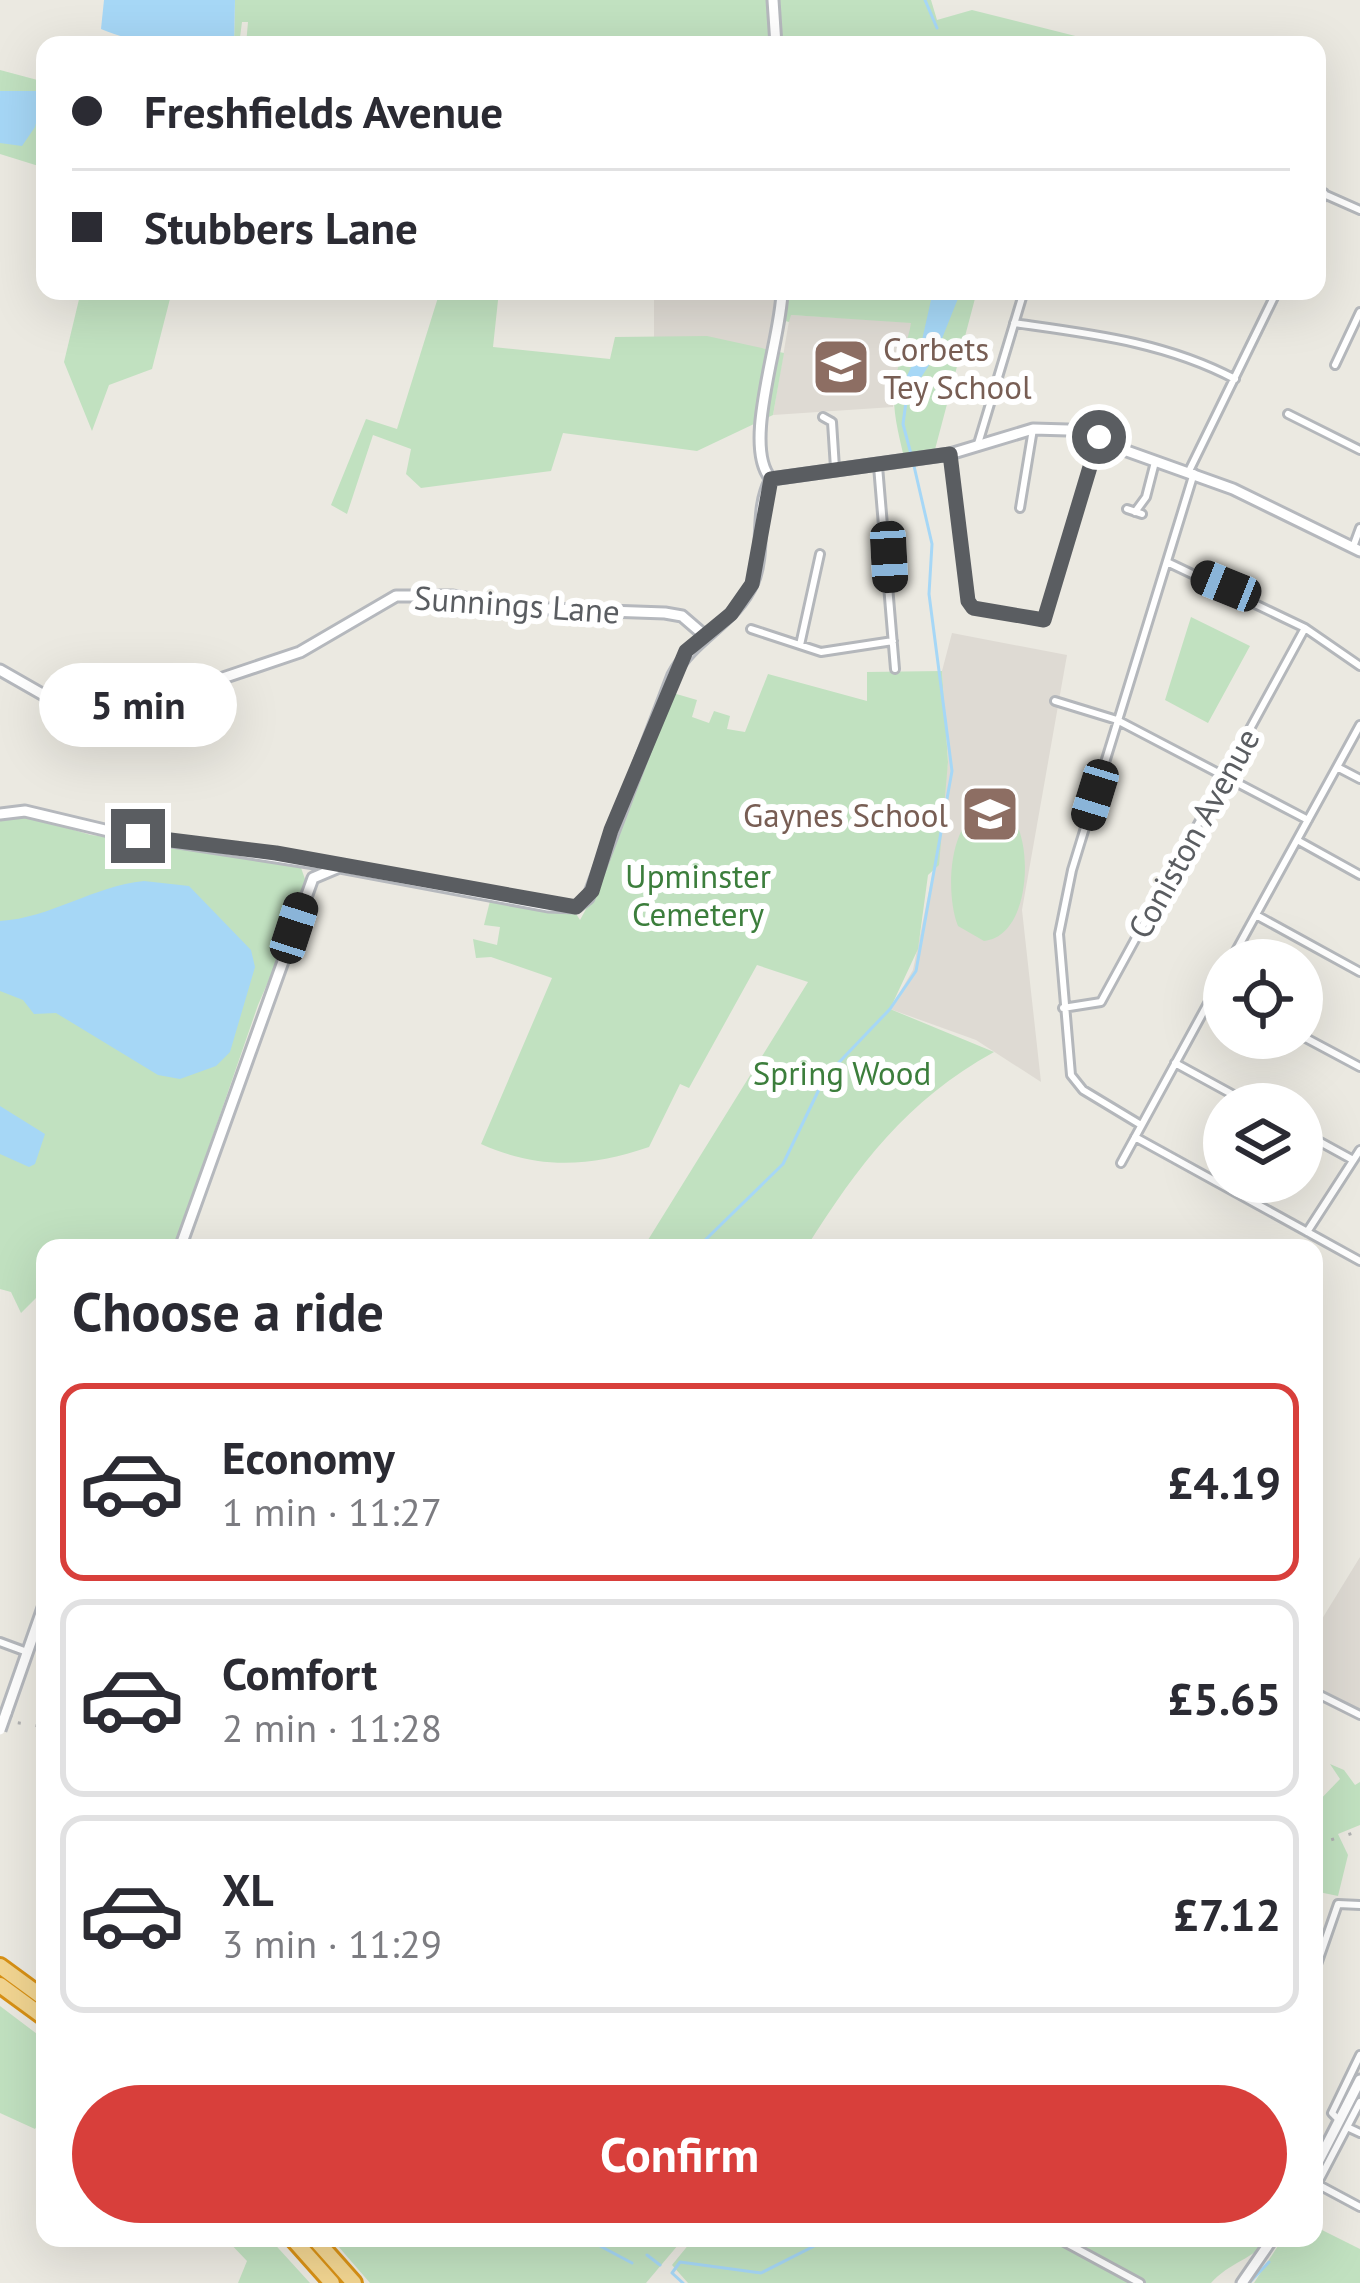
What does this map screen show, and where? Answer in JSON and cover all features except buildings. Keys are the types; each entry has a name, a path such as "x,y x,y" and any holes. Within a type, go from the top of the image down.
{"highway":[{"path":"0,1966 36,1992"},
{"path":"0,1985 36,2011"},
{"path":"300,2247 332,2283"},
{"path":"322,2247 354,2283"}],"main road":[{"path":"773,0 775,36"},
{"path":"0,814 25,811 113,832 303,858 548,906 582,904 592,891 673,675 704,634 731,614 752,584 771,479 761,464 760,435 781,300"},
{"path":"771,479 950,454 1033,429 1099,437 1156,458 1357,549"},
{"name":"Sunnings Lane","path":"0,670 63,706 119,713 299,652 395,596 452,596 522,608 665,613 682,616 704,634"},
{"path":"303,858 311,881"},
{"path":"183,1239 311,881 322,870 339,867"},
{"path":"0,1730 36,1627"},
{"path":"1323,2155 1343,2123 1360,2080"},
{"path":"1242,2283 1267,2247"}],"street":[{"path":"1326,194 1360,210"},
{"path":"976,447 1021,300"},
{"path":"1141,1125 1083,1090 1071,1075 1059,934 1191,472 1273,300"},
{"path":"1335,365 1360,313"},
{"path":"1014,322 1129,339 1194,358 1235,379"},
{"path":"1351,331 1360,335"},
{"path":"1288,414 1360,450"},
{"path":"823,417 832,422 836,472"},
{"path":"1020,508 1033,429"},
{"path":"950,454 973,608 1044,620 1099,437"},
{"path":"1134,512 1146,497 1156,458"},
{"path":"878,466 895,669"},
{"path":"1357,549 1360,528"},
{"path":"800,645 820,554"},
{"path":"1166,562 1305,628 1360,666"},
{"name":"Coniston Avenue","path":"1062,1008 1101,1002 1305,628"},
{"path":"751,629 820,652 893,640"},
{"path":"1055,701 1117,720 1308,820"},
{"path":"1243,939 1360,725"},
{"path":"1337,767 1360,779"},
{"path":"1297,840 1360,875"},
{"path":"1256,915 1360,971"},
{"path":"1121,1163 1203,1019"},
{"path":"1323,1047 1360,1067"},
{"path":"1175,1063 1212,1083"},
{"path":"1135,1137 1319,1239"},
{"path":"1323,1144 1353,1160"},
{"path":"1306,1232 1360,1150"},
{"path":"1323,1241 1360,1261"},
{"path":"0,1642 27,1652"},
{"path":"1323,1696 1360,1715"},
{"path":"1323,1947 1338,1904 1360,1905"},
{"path":"1360,2055 1332,2113 1360,2133"},
{"path":"1323,2170 1343,2123 1360,2102"},
{"path":"1323,2190 1360,2207"},
{"path":"1074,2247 1140,2283"}],"shaded area":[{"path":"654,300 781,300 776,351 654,340"},
{"name":"Corbets Tey School","path":"790,315 912,322 905,359 896,374 893,407 773,415"},
{"name":"Gaynes School","path":"952,633 1067,655 1022,910 1041,1082 976,1040 890,1009 913,970 933,871 948,762 942,671"},
{"path":"1360,1557 1360,1713 1323,1693 1323,1617"}],"green space":[{"path":"235,0 931,0 937,20 972,10 1075,36 247,36 248,22 242,22 240,36 234,36"},
{"path":"0,70 36,80 36,165 0,154"},
{"path":"79,300 170,300 152,369 109,385 92,431 64,362"},
{"path":"437,300 498,300 493,347 610,359 615,337 707,336 784,353 773,415 697,451 563,433 551,471 421,488 406,474 411,449 373,435 347,514 331,505 366,419 397,429"},
{"path":"782,300 975,300 933,457 905,462 896,422 895,381 911,323 791,315 789,322 781,320"},
{"path":"1191,617 1250,646 1208,723 1165,700"},
{"path":"942,671 948,762 939,865 928,875 918,949 890,1009 994,1052 910,1113 866,1162 812,1239 649,1239 808,982 757,965 689,1088 680,1084 649,1147 606,1159 565,1163 523,1158 481,1144 552,978 491,957 476,958 473,939 497,945 500,927 484,925 490,901 575,912 580,920 596,891 673,693 697,700 692,717 709,723 714,711 730,716 727,729 745,732 768,674 867,701 867,672"},
{"path":"988,808 1013,818 1024,849 1025,869 1010,924 999,936 984,941 958,926 951,877 965,825"},
{"path":"29,817 91,835 299,862 306,882 292,907 284,945 258,1005 177,1239 36,1239 36,1298 21,1313 11,1292 0,1289 0,821"},
{"path":"1330,1764 1344,1770 1355,1785 1360,1782 1360,1825 1338,1834 1348,1855 1338,1896 1323,1893 1323,1797 1340,1779"},
{"path":"0,2006 36,2033 36,2128 0,2113"},
{"path":"1323,2230 1360,2249 1360,2283 1254,2283 1277,2247 1323,2247"},
{"path":"234,2247 277,2247 310,2283 238,2283 247,2261"},
{"path":"339,2247 676,2247 646,2283 370,2283"},
{"path":"687,2247 1065,2247 1132,2283 688,2283 672,2265"},
{"path":"1083,2247 1261,2247 1211,2283 1146,2283"}],"water":[{"path":"104,0 235,0 234,36 120,36 101,29"},
{"path":"0,91 36,91 35,127 22,146 0,143"},
{"path":"931,300 957,300 935,356 913,390 907,390 903,384 920,349"},
{"path":"144,881 189,886 251,950 255,967 230,1052 216,1066 180,1079 158,1075 56,1013 34,1014 23,1000 0,991 0,921"},
{"path":"0,1106 45,1134 35,1164 29,1167 0,1154"}],"waterway":[{"path":"925,0 937,28"},
{"path":"908,387 903,424 911,454"},
{"path":"706,1239 783,1164 825,1077 890,1009 916,971 952,771 929,594 932,544 914,466"},
{"path":"602,2247 632,2263"},
{"path":"683,2283 672,2273 680,2262 761,2273 812,2247"},
{"path":"647,2255 660,2265"},
{"path":"1249,2283 1269,2262"}],"railway":[{"path":"0,1720 36,1726"},
{"path":"1323,1842 1360,1831"}],"place":[{"name":"Corbets Tey School","path":"841,367"},
{"name":"Gaynes School","path":"990,814"}],"route":[{"path":"138,836 276,853 548,906 576,907 592,891 635,768 686,651 731,614 752,584 771,479 950,454 968,601 973,608 1044,620 1099,437"}],"park label":[{"name":"Upminster Cemetery","path":"698,894"},
{"name":"Spring Wood","path":"842,1072"}]}
